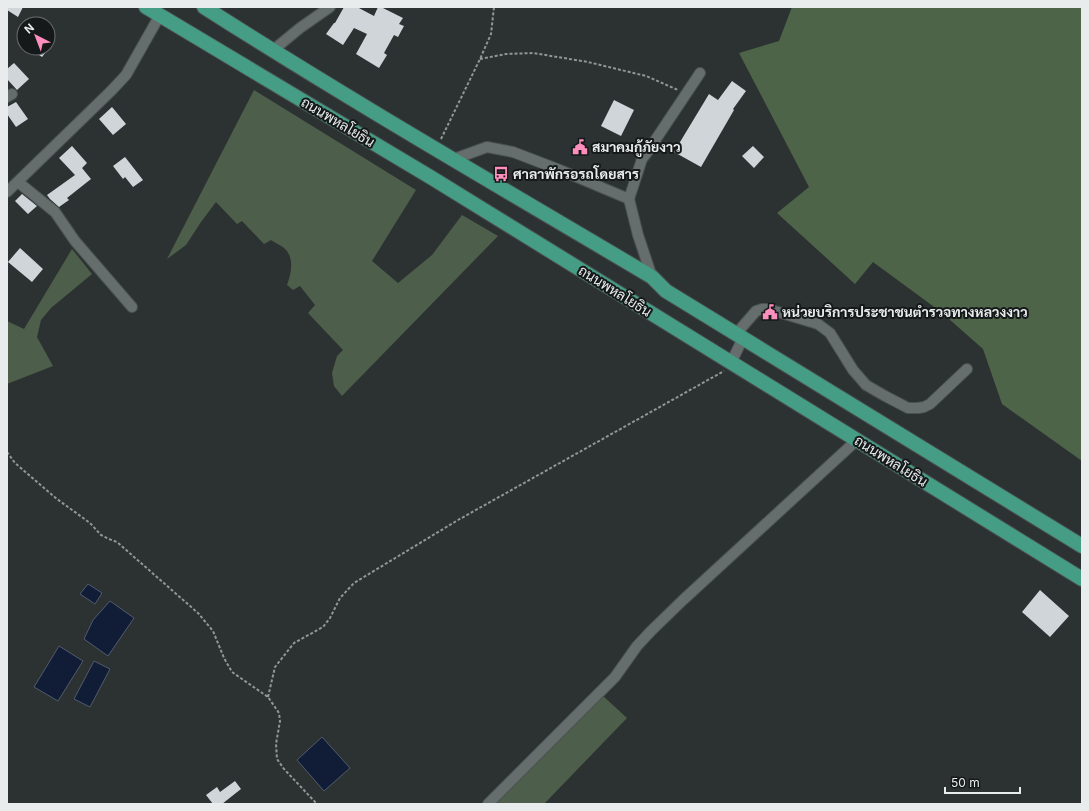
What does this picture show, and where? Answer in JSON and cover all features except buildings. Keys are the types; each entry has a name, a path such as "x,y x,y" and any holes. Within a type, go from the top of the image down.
{"highway":[{"name":"ถนนพหลโยธิน","path":"146,7 432,178 1082,578"},
{"name":"ถนนพหลโยธิน","path":"204,7 436,149 652,277 666,291 1082,546"}],"street":[{"path":"272,50 330,7"},
{"path":"8,190 18,182 126,75 160,15"},
{"path":"652,277 638,235 629,199 642,160 700,73"},
{"path":"454,159 487,147 514,152 629,199"},
{"path":"18,182 55,212 75,242 132,307"},
{"path":"732,364 740,336 756,311 762,308 818,324 830,333 853,370 866,385 908,408 924,407 930,404 967,369"},
{"path":"488,804 615,677 637,646 651,631 857,440"}],"path":[{"path":"436,149 491,34 494,7"},
{"path":"480,59 506,54 533,53 588,62 646,76 686,94"},
{"path":"268,697 274,667 294,643 323,627 330,618 340,598 354,584 458,520 732,364"},
{"path":"7,452 15,463 57,499 90,523 101,535 117,542 198,613 213,631 224,658 232,672 268,697 279,713 280,721 276,744 277,759 284,769 317,804"}],"green space":[{"path":"792,7 1082,7 1082,461 1002,404 983,349 941,312 873,262 855,284 777,213 809,187 739,53 779,41"},
{"path":"254,90 416,190 372,261 398,283 432,255 462,215 498,236 342,396 334,386 332,373 337,356 343,350 308,313 315,305 300,286 293,290 287,285 291,272 291,259 287,251 271,240 264,244 242,221 237,224 216,202 186,245 167,259"},
{"path":"72,249 92,274 51,308 41,320 37,337 53,366 7,384 7,321 24,329"},
{"path":"602,695 627,718 544,804 493,804"}],"water":[{"path":"88,584 102,593 95,604 80,594"},
{"path":"110,601 134,618 108,656 84,639 93,620"},
{"path":"59,646 83,661 58,701 34,687"},
{"path":"94,661 110,669 90,707 74,699"},
{"path":"322,737 350,768 324,791 297,760"}],"place":[{"name":"สมาคมกู้ภัยงาว","path":"580,147"},
{"name":"ศาลาพักรอรถโดยสาร","path":"501,174"},
{"name":"หน่วยบริการประชาชนตำรวจทางหลวงงาว","path":"770,312"}]}
